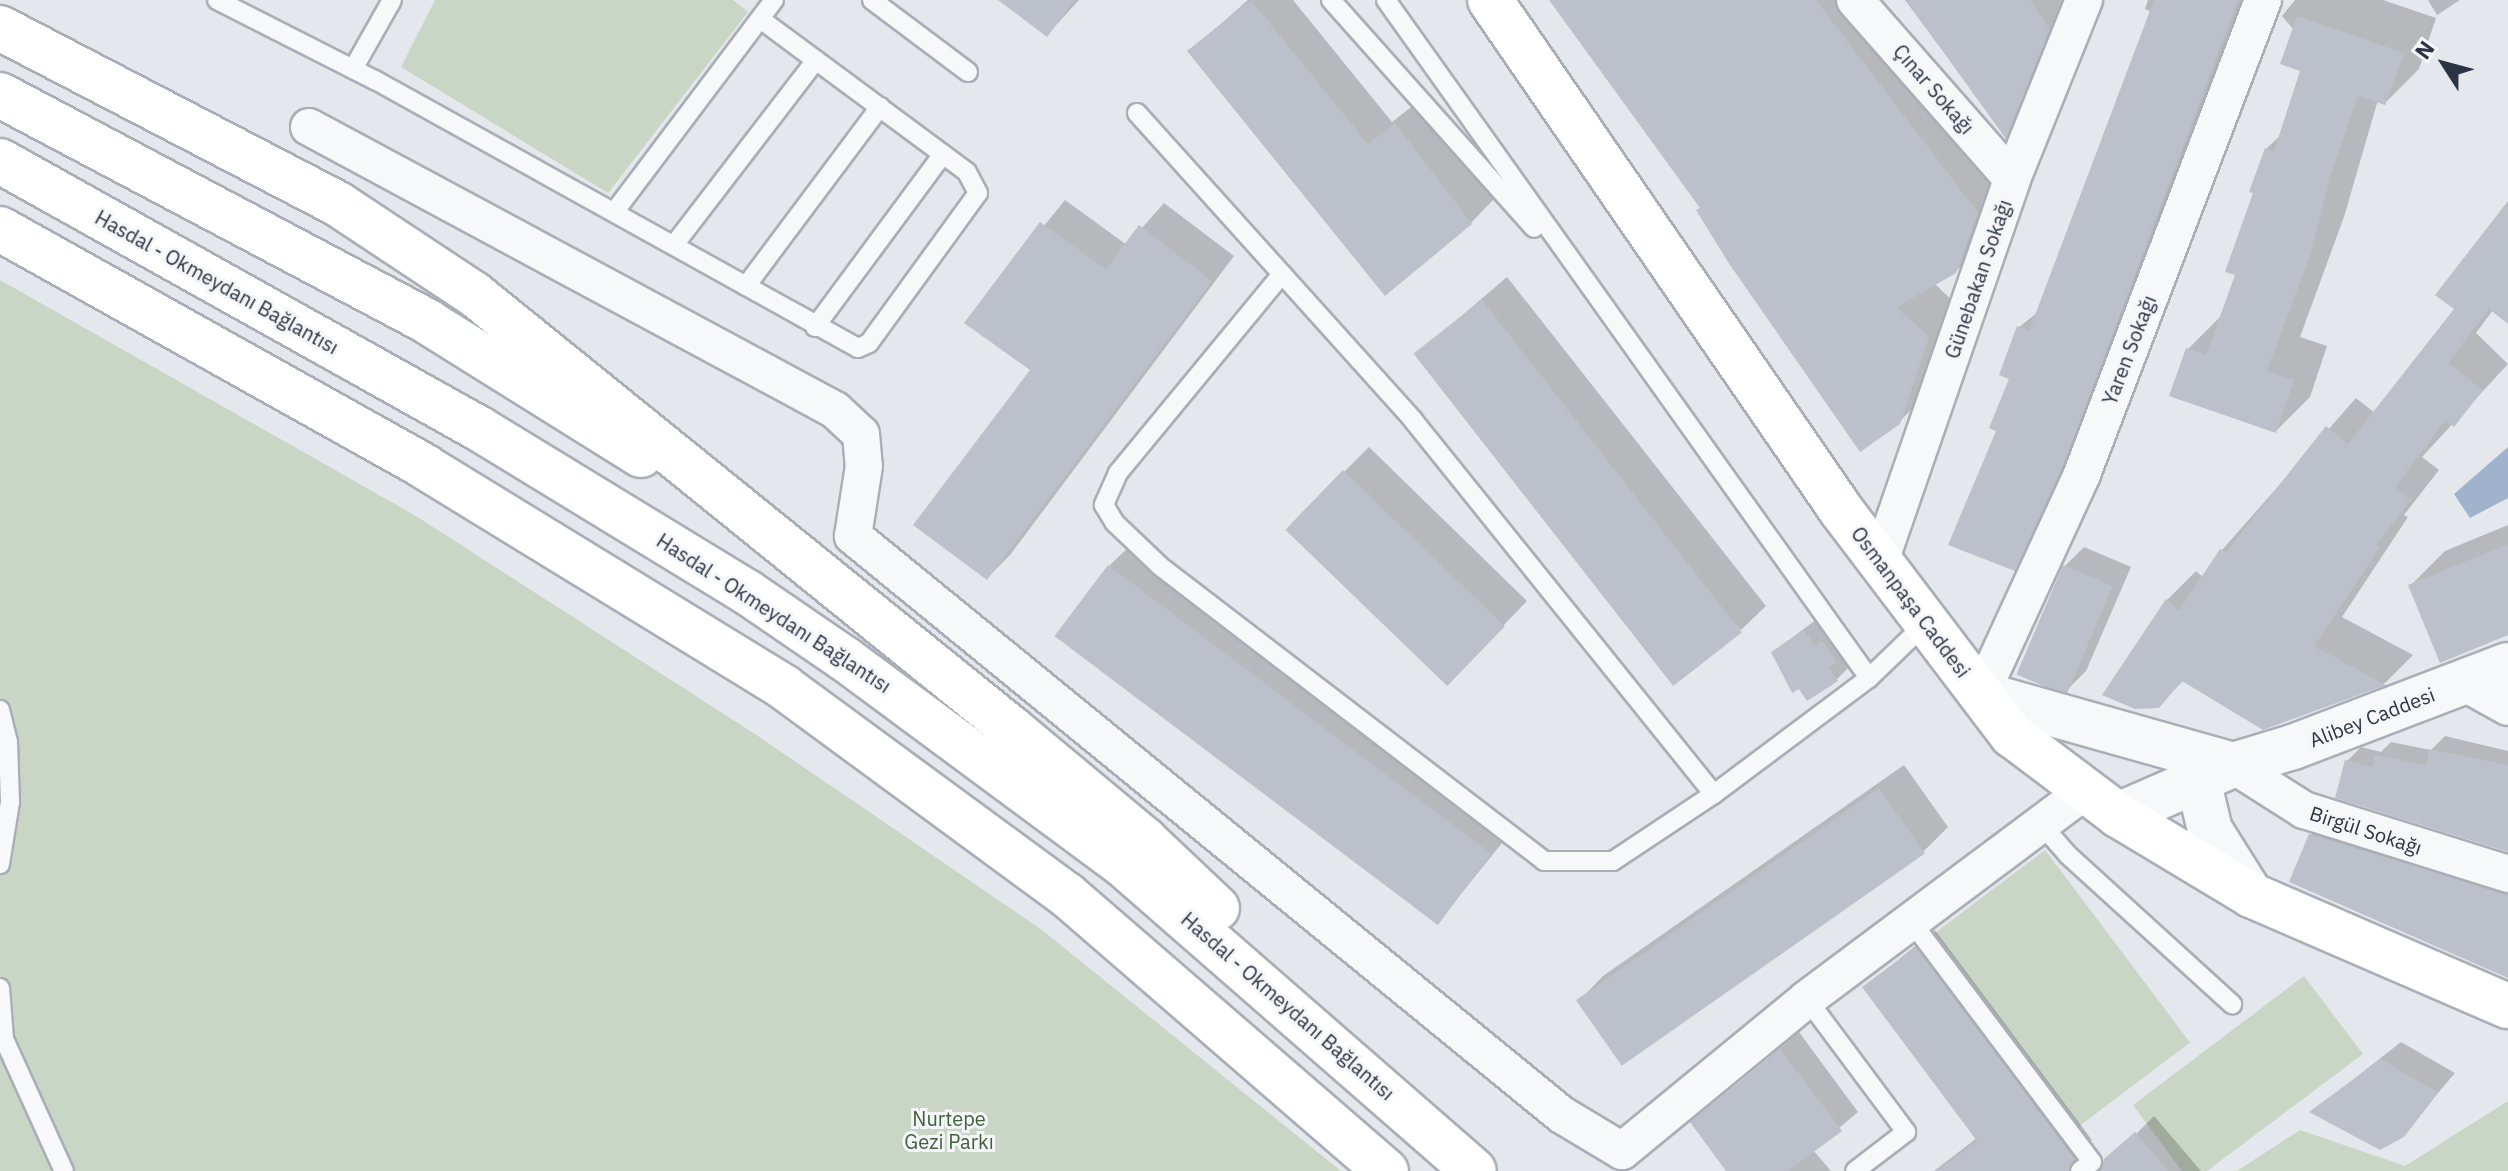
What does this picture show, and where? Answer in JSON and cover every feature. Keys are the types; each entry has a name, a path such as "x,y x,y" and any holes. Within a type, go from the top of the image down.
{"main road":[{"name":"Osmanpaşa Caddesi","path":"1490,0 1880,561 2012,735 2102,803 2251,895 2508,1006"},
{"path":"0,28 282,173 395,240 563,361 750,519 1012,729 1197,887 1247,941 1300,1014"},
{"path":"0,95 428,322 750,519"},
{"name":"Hasdal - Okmeydanı Bağlantısı","path":"0,161 478,428 747,592 1022,785 1300,1014 1474,1171"},
{"path":"0,229 425,467 785,688 1067,895 1386,1171"}],"street":[{"name":"Çınar Sokağı","path":"1855,0 2012,179"},
{"name":"Günebakan Sokağı","path":"1880,561 2012,179 2084,0"},
{"name":"Yaren Sokağı","path":"1981,694 2082,474 2263,0"},
{"path":"309,127 835,410 861,434 864,466 853,536 1562,1115 1622,1151 1807,999 2041,824 2102,803"},
{"name":"Alibey Caddesi","path":"2102,803 2203,765 2508,665"},
{"path":"2463,682 2508,707"},
{"path":"1981,694 2203,765 2210,830 2251,895"},
{"name":"Birgül Sokağı","path":"2203,765 2304,810 2508,874"}],"lane":[{"path":"217,0 353,69 615,211 846,345 869,343 966,216 978,193 975,183 943,154 760,19"},
{"path":"353,69 392,0"},
{"path":"615,211 774,0"},
{"path":"872,0 968,72"},
{"path":"1331,0 1587,286"},
{"path":"1386,0 1869,678"},
{"path":"674,245 816,60"},
{"path":"746,286 880,107"},
{"path":"1137,113 1413,420 1714,794"},
{"path":"815,327 943,154"},
{"path":"1282,274 1118,473 1104,505 1115,523 1160,566 1544,861 1613,861 1714,794 1869,678 1927,622"},
{"path":"0,710 8,742 10,802 0,864"},
{"path":"2041,824 2068,855 2232,1004"},
{"path":"1911,921 2092,1162 2080,1171"},
{"path":"0,988 4,1039 64,1171"},
{"path":"1807,999 1906,1132 1855,1171"}],"green space":[{"path":"435,0 733,0 748,12 608,193 401,67"},
{"name":"Nurtepe Gezi Parkı","path":"0,280 416,516 758,736 1042,930 1341,1171 0,1171"},
{"path":"2045,850 2190,1042 2075,1129 1930,937"},
{"path":"2304,976 2363,1054 2207,1171 2182,1171 2133,1105"},
{"path":"2508,1101 2508,1171 2237,1171 2300,1130 2405,1166"}],"water":[{"path":"2508,447 2508,498 2470,518 2454,494"}],"building":[{"path":"998,0 1075,0 1047,37"},
{"path":"1251,0 1368,144 1395,123 1472,224 1385,296 1187,51"},
{"path":"1549,0 1816,0 1978,213 1956,273 1897,307 1929,337 1900,424 1860,452 1728,262 1696,210 1700,208"},
{"path":"1906,0 2030,0 2050,29 2006,139"},
{"path":"2154,0 2238,0 2063,466 2015,571 1948,545 1996,431 1989,428 2009,379 1999,375 2017,326 2029,331"},
{"path":"2297,16 2404,53 2385,105 2358,96 2330,177 2311,253 2267,371 2294,380 2276,433 2169,396 2186,348 2206,355 2235,275 2225,272 2253,193 2249,192 2265,148 2274,151 2300,71 2280,64"},
{"path":"2508,201 2508,324 2489,309 2448,363 2483,390 2454,427 2446,420 2395,487 2411,500 2376,545 2380,547 2314,646 2386,685 2263,730 2182,681 2159,708 2135,709 2102,695 2166,599 2179,611 2220,549 2226,552 2326,426 2348,444 2454,309 2435,295"},
{"path":"1040,222 1106,269 1139,225 1212,281 987,580 913,525 1030,370 964,323"},
{"path":"1482,300 1742,633 1673,686 1413,354"},
{"path":"1343,470 1505,626 1447,686 1285,530"},
{"path":"2508,544 2508,635 2440,663 2408,585"},
{"path":"1108,565 1491,854 1438,925 1054,636"},
{"path":"2063,565 2113,586 2066,696 2017,675"},
{"path":"1804,630 1815,646 1822,641 1837,662 1829,668 1838,681 1807,701 1799,689 1792,693 1771,652"},
{"path":"2429,749 2508,765 2508,852 2335,798 2345,760 2372,767 2375,755 2426,765"},
{"path":"1879,788 1925,854 1622,1066 1576,1000"},
{"path":"2309,834 2508,894 2508,978 2289,882"},
{"path":"1916,947 2075,1160 2068,1171 1937,1171 1977,1141 1862,987"},
{"path":"1780,1049 1842,1131 1788,1171 1726,1171 1690,1122"},
{"path":"2381,1059 2438,1093 2404,1137 2380,1150 2309,1112"},
{"path":"2135,1132 2168,1171 2100,1171 2104,1159"}]}
